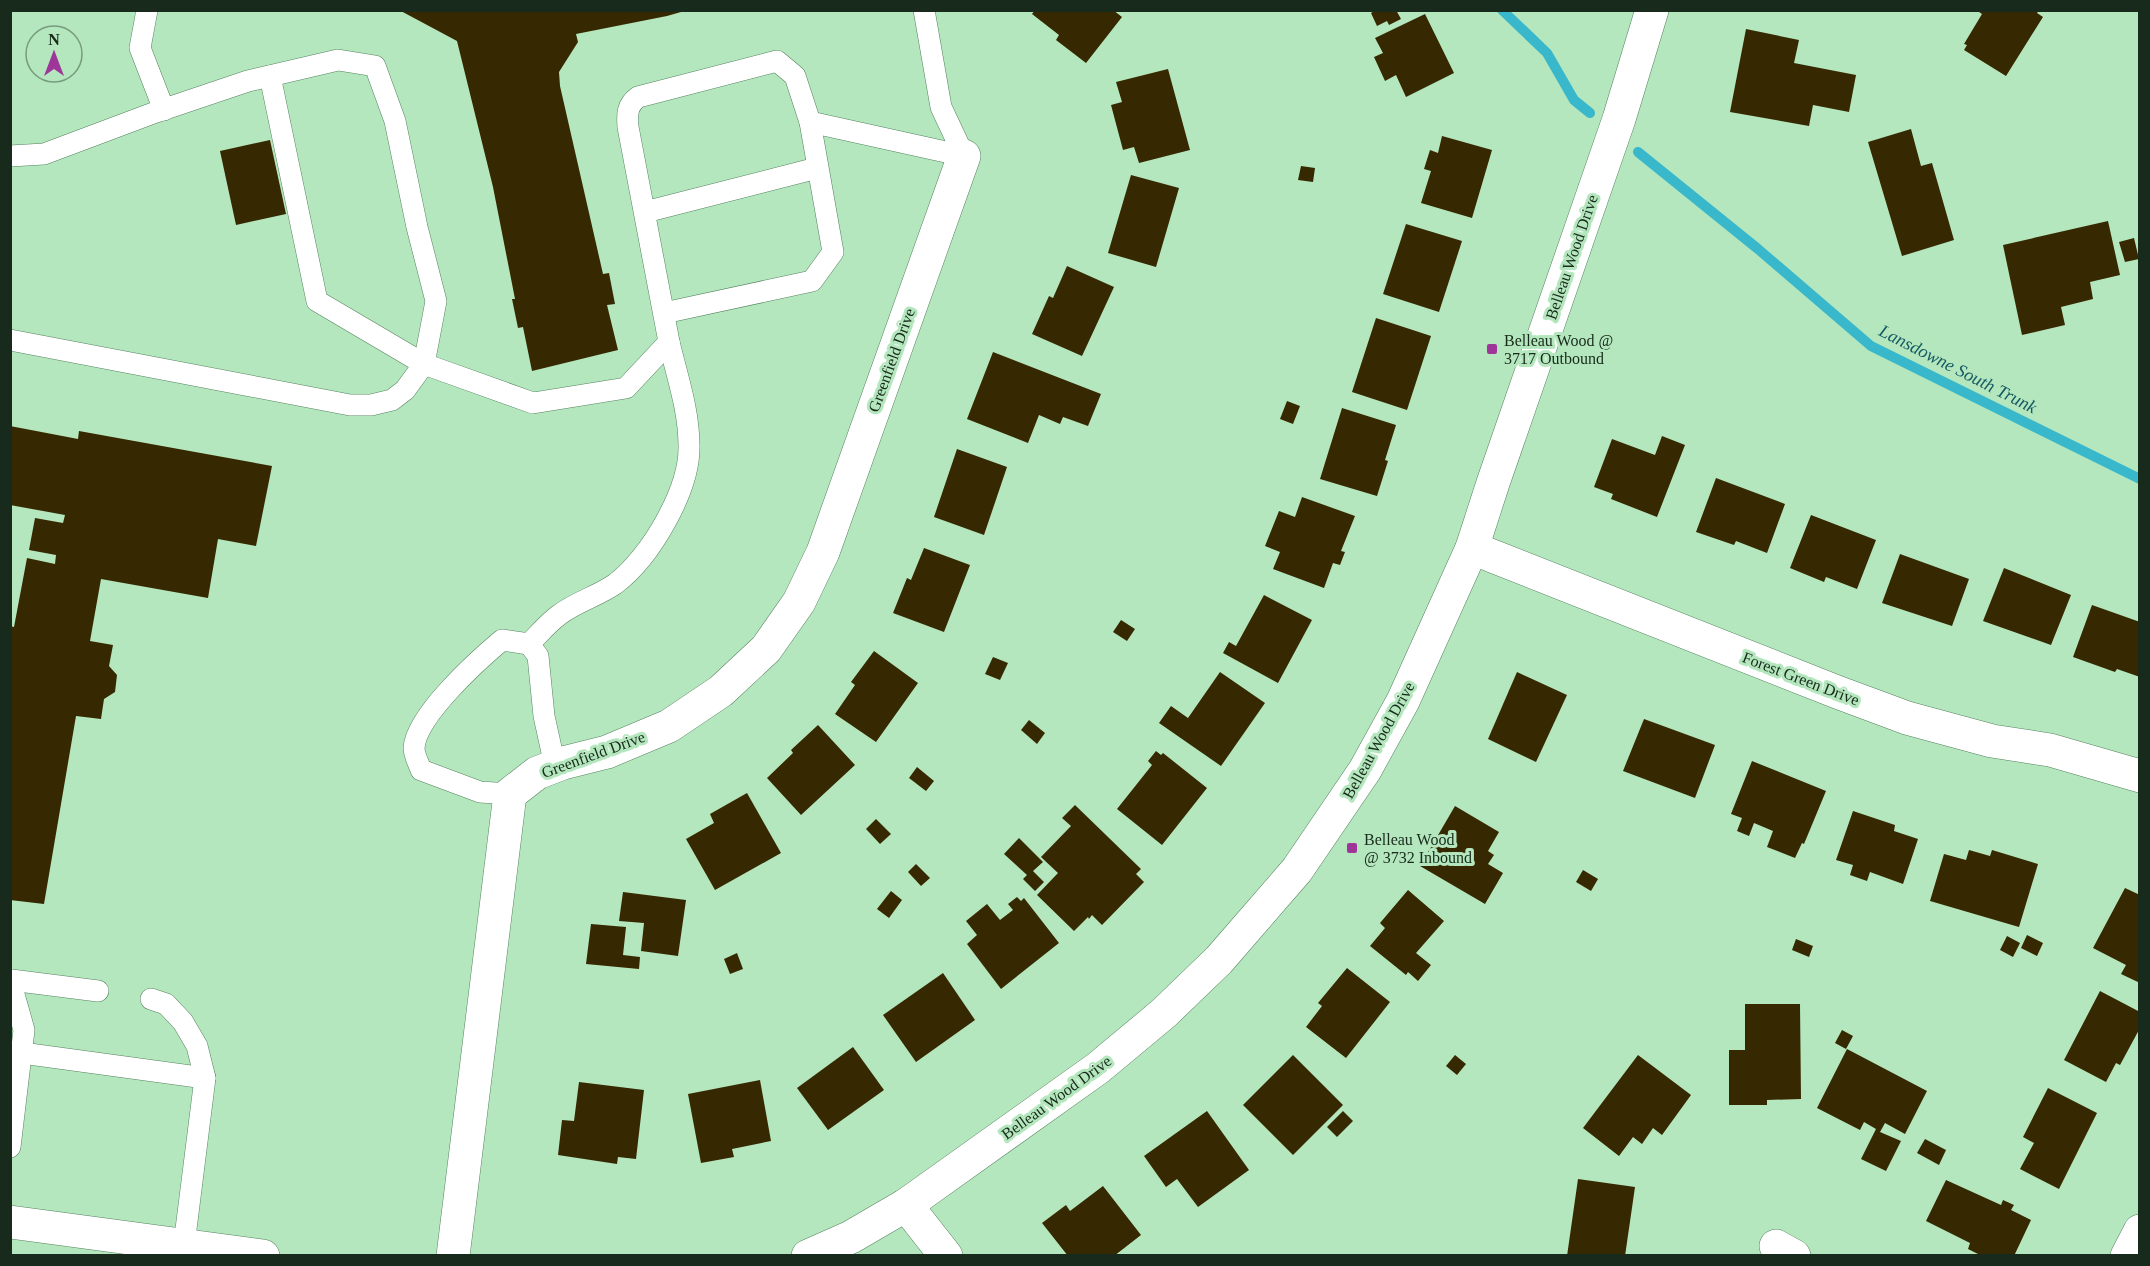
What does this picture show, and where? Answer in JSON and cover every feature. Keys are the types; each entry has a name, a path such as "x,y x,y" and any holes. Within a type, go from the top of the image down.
{"street":[{"name":"Belleau Wood Drive","path":"808,1256 850,1237 906,1205 1098,1068 1164,1013 1219,960 1297,870 1365,770 1398,711 1472,548 1619,119 1652,10"},
{"name":"Greenfield Drive","path":"510,794 537,773 607,752 669,726 721,691 766,649 799,602 823,552 964,156"},
{"name":"Forest Green Drive","path":"1472,548 1907,718 1992,741 2050,750 2110,766 2139,777"},
{"path":"453,1256 510,794"},
{"path":"906,1205 946,1256"},
{"path":"10,1222 263,1256"},
{"path":"2127,1256 2139,1231"}],"lane":[{"path":"147,10 140,48 164,110"},
{"path":"924,10 941,107 964,156"},
{"path":"10,156 44,154 248,81 338,60 375,66 395,121 417,226 436,301 424,364 405,390 392,400 370,405 350,405 10,340"},
{"path":"529,644 558,615 615,584 641,559 665,524 681,489 689,448 685,405 669,342 627,114 631,103 638,97 777,61 795,76 810,122 833,252 812,281 664,313"},
{"path":"270,76 317,301 424,364 533,403 626,388 669,342"},
{"path":"810,122 964,156"},
{"path":"645,212 817,168"},
{"path":"510,794 480,792 422,770 414,750 420,728 473,664 502,640 529,644 538,656 544,716 555,766"},
{"path":"10,1148 24,1030 11,980 98,991"},
{"path":"151,999 166,1004 183,1022 196,1046 205,1078 184,1245"},
{"path":"22,1053 205,1078"}],"building":[{"path":"399,10 688,10 576,34 578,42 559,72 560,86 603,274 609,273 615,304 607,305 618,350 532,371 523,327 518,328 512,299 515,299 493,187 457,41"},
{"path":"1035,10 1113,10 1122,17 1086,63 1056,40 1059,35 1032,14"},
{"path":"1376,10 1396,10 1401,19 1389,25 1387,21 1377,26 1371,13"},
{"path":"1976,10 2039,10 2037,13 2043,17 2006,76 1964,50 1967,45 1964,44 1982,14"},
{"path":"1425,14 1454,73 1406,97 1396,75 1385,81 1374,57 1383,53 1375,38"},
{"path":"1746,29 1799,40 1794,63 1856,75 1849,112 1813,105 1809,126 1730,112"},
{"path":"1168,69 1190,150 1139,163 1134,147 1123,150 1111,105 1122,102 1116,82"},
{"path":"1911,129 1921,166 1932,163 1954,240 1902,256 1868,142"},
{"path":"1442,136 1492,150 1472,218 1421,203 1431,171 1424,169 1430,150 1438,153"},
{"path":"270,140 286,214 236,225 220,151"},
{"path":"1301,166 1315,168 1313,182 1298,180"},
{"path":"1131,175 1179,188 1156,267 1108,253"},
{"path":"2108,221 2120,275 2090,282 2093,299 2061,307 2065,325 2022,335 2003,245"},
{"path":"1406,224 1462,241 1439,312 1383,294"},
{"path":"2134,238 2139,259 2125,262 2119,242"},
{"path":"1067,266 1114,287 1082,356 1032,334 1049,296 1053,298"},
{"path":"1376,318 1431,336 1407,410 1352,392"},
{"path":"993,352 1101,394 1088,426 1063,417 1060,424 1039,415 1028,443 967,419"},
{"path":"1287,401 1300,406 1293,424 1280,419"},
{"path":"1342,408 1396,425 1377,496 1320,479"},
{"path":"10,426 78,439 79,431 272,466 256,546 218,539 208,598 101,579 90,641 113,645 109,666 117,675 115,692 104,699 101,719 76,716 44,904 10,900 10,626 14,627 27,558 55,564 56,555 29,550 35,518 63,523 65,515 10,505"},
{"path":"1662,436 1685,445 1657,517 1611,499 1613,494 1594,487 1612,439 1655,455"},
{"path":"957,449 1007,467 984,535 934,517"},
{"path":"1716,478 1785,504 1767,553 1736,541 1734,545 1696,532"},
{"path":"1302,497 1355,516 1341,551 1345,552 1340,565 1333,563 1324,588 1273,569 1280,552 1265,546 1279,511 1295,517"},
{"path":"1811,515 1876,540 1857,589 1826,577 1824,582 1790,568"},
{"path":"924,548 970,565 944,632 893,613 907,578 911,580"},
{"path":"1900,554 1969,579 1952,626 1882,603"},
{"path":"2004,568 2071,595 2051,645 1983,621"},
{"path":"1264,595 1312,620 1278,683 1223,653 1229,642 1236,646"},
{"path":"2092,605 2140,622 2140,677 2117,669 2115,672 2073,657"},
{"path":"1121,620 1135,629 1127,641 1113,632"},
{"path":"874,651 918,683 876,742 835,714 855,685 851,682"},
{"path":"993,657 1008,663 1000,680 985,674"},
{"path":"1220,672 1265,703 1221,766 1159,723 1171,706 1188,718"},
{"path":"1517,672 1567,695 1536,762 1488,739"},
{"path":"1644,719 1715,745 1695,798 1623,771"},
{"path":"1029,720 1045,733 1037,744 1021,730"},
{"path":"818,725 855,765 801,815 767,778 793,753 791,750"},
{"path":"1156,751 1161,755 1163,753 1207,788 1162,845 1117,809 1152,765 1148,761"},
{"path":"1752,761 1826,791 1804,844 1802,843 1795,858 1767,847 1773,831 1754,823 1749,836 1737,831 1742,818 1731,814"},
{"path":"917,767 934,781 926,791 909,778"},
{"path":"747,793 781,853 715,890 686,839 714,823 710,814"},
{"path":"1075,805 1141,869 1136,874 1144,882 1102,925 1092,915 1074,931 1037,895 1058,873 1041,857 1071,826 1062,818"},
{"path":"1455,806 1499,832 1488,851 1494,855 1488,864 1503,873 1485,904 1420,866"},
{"path":"1853,811 1895,825 1894,831 1918,839 1903,884 1870,872 1867,881 1850,875 1853,865 1836,860"},
{"path":"876,819 891,834 880,844 866,829"},
{"path":"1019,838 1043,862 1033,871 1044,882 1035,891 1023,879 1027,875 1004,854"},
{"path":"1969,850 1990,856 1992,850 2038,864 2019,927 1930,901 1944,854 1966,860"},
{"path":"916,864 930,878 921,886 908,872"},
{"path":"1583,870 1598,879 1591,891 1576,882"},
{"path":"2125,888 2140,895 2140,983 2121,974 2126,965 2093,948"},
{"path":"1408,890 1444,921 1416,953 1431,965 1418,981 1408,972 1406,975 1370,946 1385,928 1380,923"},
{"path":"891,891 902,900 889,918 877,909"},
{"path":"623,892 686,900 678,956 641,951 644,923 619,921"},
{"path":"1017,897 1021,901 1024,898 1059,943 1001,989 967,944 977,935 966,921 987,904 1000,920 1013,910 1008,904"},
{"path":"591,924 626,927 623,955 640,957 639,969 586,964"},
{"path":"2027,935 2043,943 2037,956 2021,948"},
{"path":"2007,936 2020,943 2013,957 2000,950"},
{"path":"1796,939 1813,946 1809,957 1792,950"},
{"path":"737,953 743,969 730,974 724,959"},
{"path":"1347,968 1390,1002 1346,1058 1306,1027 1322,1006 1318,1003"},
{"path":"943,973 975,1020 916,1062 883,1015"},
{"path":"2100,991 2140,1012 2140,1028 2120,1065 2116,1063 2106,1082 2064,1060"},
{"path":"1745,1004 1800,1004 1801,1099 1767,1100 1767,1105 1729,1105 1729,1050 1745,1050"},
{"path":"1842,1030 1853,1036 1846,1049 1835,1043"},
{"path":"853,1047 884,1090 828,1130 797,1088"},
{"path":"1847,1049 1927,1091 1905,1134 1885,1123 1880,1132 1901,1141 1886,1171 1861,1159 1876,1129 1864,1122 1860,1130 1817,1108"},
{"path":"1293,1055 1343,1105 1293,1155 1243,1105"},
{"path":"1455,1055 1466,1064 1457,1075 1446,1066"},
{"path":"1638,1055 1691,1095 1662,1135 1653,1128 1642,1144 1633,1137 1619,1156 1583,1128"},
{"path":"760,1080 771,1141 732,1149 734,1157 701,1163 688,1094"},
{"path":"579,1082 644,1090 636,1159 618,1157 617,1164 558,1155 562,1120 574,1121"},
{"path":"2048,1088 2097,1113 2059,1189 2020,1169 2034,1143 2023,1137"},
{"path":"1207,1111 1249,1170 1198,1207 1177,1179 1166,1187 1144,1156"},
{"path":"1343,1111 1353,1121 1337,1137 1327,1127"},
{"path":"1925,1139 1946,1150 1939,1165 1917,1153"},
{"path":"1578,1179 1635,1187 1625,1256 1567,1256"},
{"path":"1946,1180 2001,1205 2003,1200 2014,1205 2011,1210 2031,1220 2014,1256 1982,1256 1968,1249 1970,1243 1926,1221"},
{"path":"1103,1186 1141,1235 1114,1256 1068,1256 1042,1223 1066,1205 1070,1211"}],"waterway":[{"name":"Lansdowne South Trunk","path":"1502,10 1547,53 1574,100 1590,113"},
{"name":"Lansdowne South Trunk","path":"1638,152 1758,249 1871,346 2140,479"}],"place":[{"name":"Belleau Wood @ 3717 Outbound","path":"1492,349"},
{"name":"Belleau Wood @ 3732 Inbound","path":"1352,848"}]}
